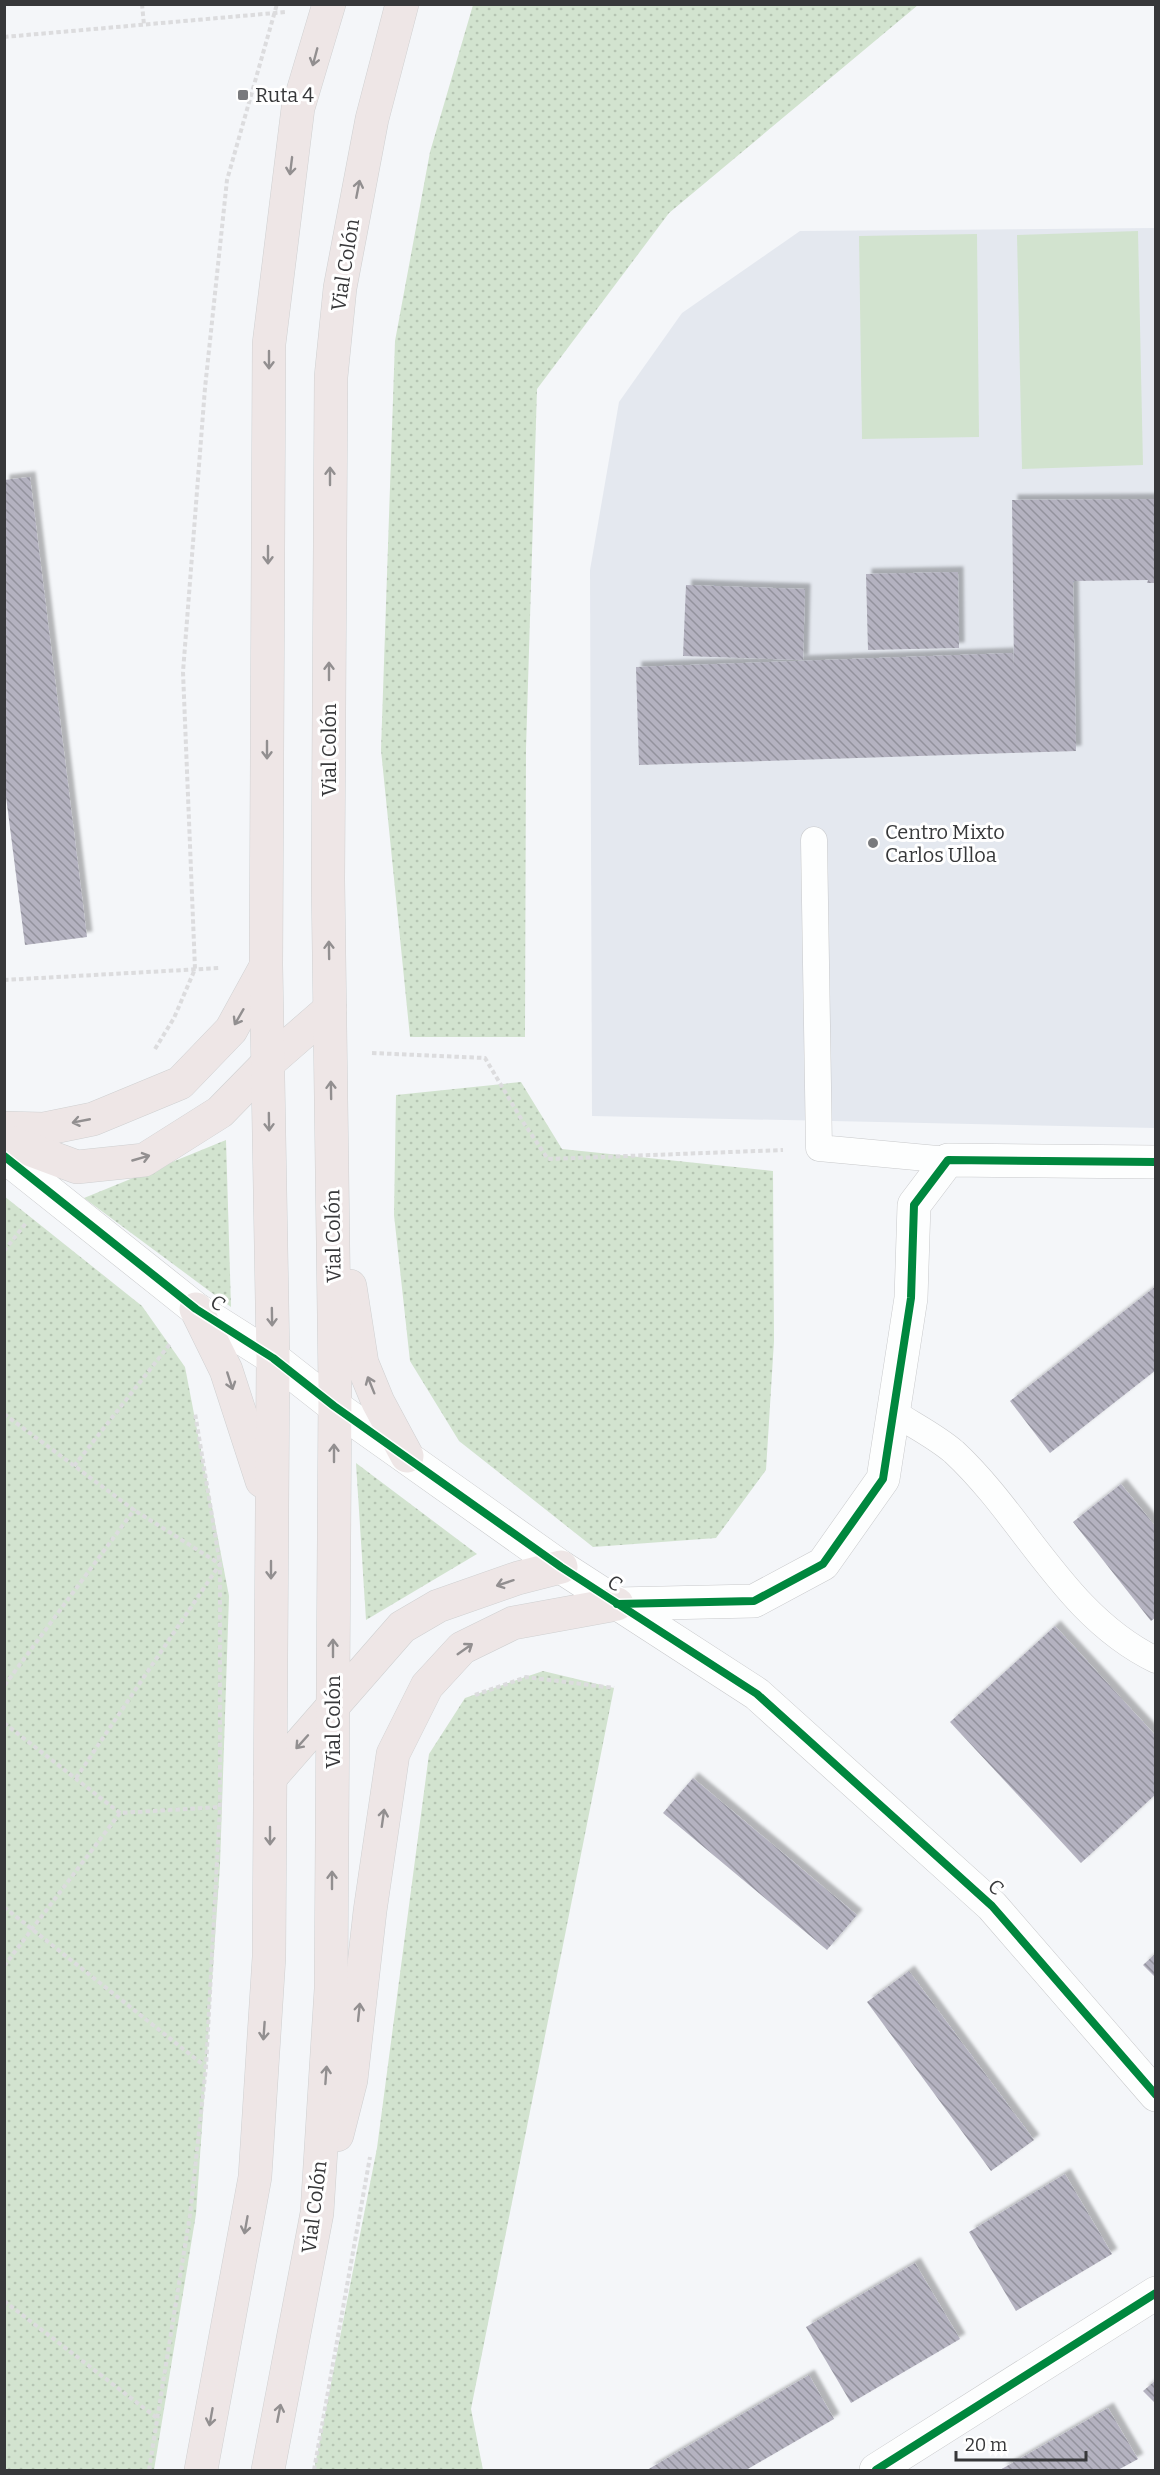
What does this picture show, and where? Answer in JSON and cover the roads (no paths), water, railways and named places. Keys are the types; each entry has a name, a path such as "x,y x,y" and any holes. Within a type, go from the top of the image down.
{"main road":[{"name":"Vial Colón","path":"268,2470 317,2213 332,1989 334,1406 328,868 331,377 340,288 372,119 402,4"},
{"path":"201,2470 255,2176 269,1957 273,1358 266,965 269,344 298,108 329,7"},
{"path":"4,1128 44,1129 93,1119 180,1083 231,1030 266,965"},
{"path":"4,1140 77,1167 144,1160 220,1112 268,1063 330,1009"},
{"path":"332,1169 362,1363 378,1402 407,1456"},
{"path":"196,1309 226,1370 272,1511"},
{"path":"270,1778 402,1627 438,1606 518,1578 561,1567"},
{"path":"317,2213 351,2080 370,1911 393,1754 427,1686 462,1648 513,1623 617,1604"}],"street":[{"name":"C","path":"4,1156 196,1309 273,1358 334,1406 561,1567 757,1694 983,1898 1155,2095"},
{"path":"617,1604 754,1601 823,1564 884,1479 911,1298 914,1205 948,1161 1155,1162"},
{"path":"876,2470 1155,2293"}],"lane":[{"path":"814,840 819,1148 948,1161"},
{"path":"893,1412 953,1451 1077,1601 1111,1633 1155,1660"}],"place":[{"name":"Ruta 4","path":"243,95"},
{"name":"Centro Mixto Carlos Ulloa","path":"873,843"}]}
